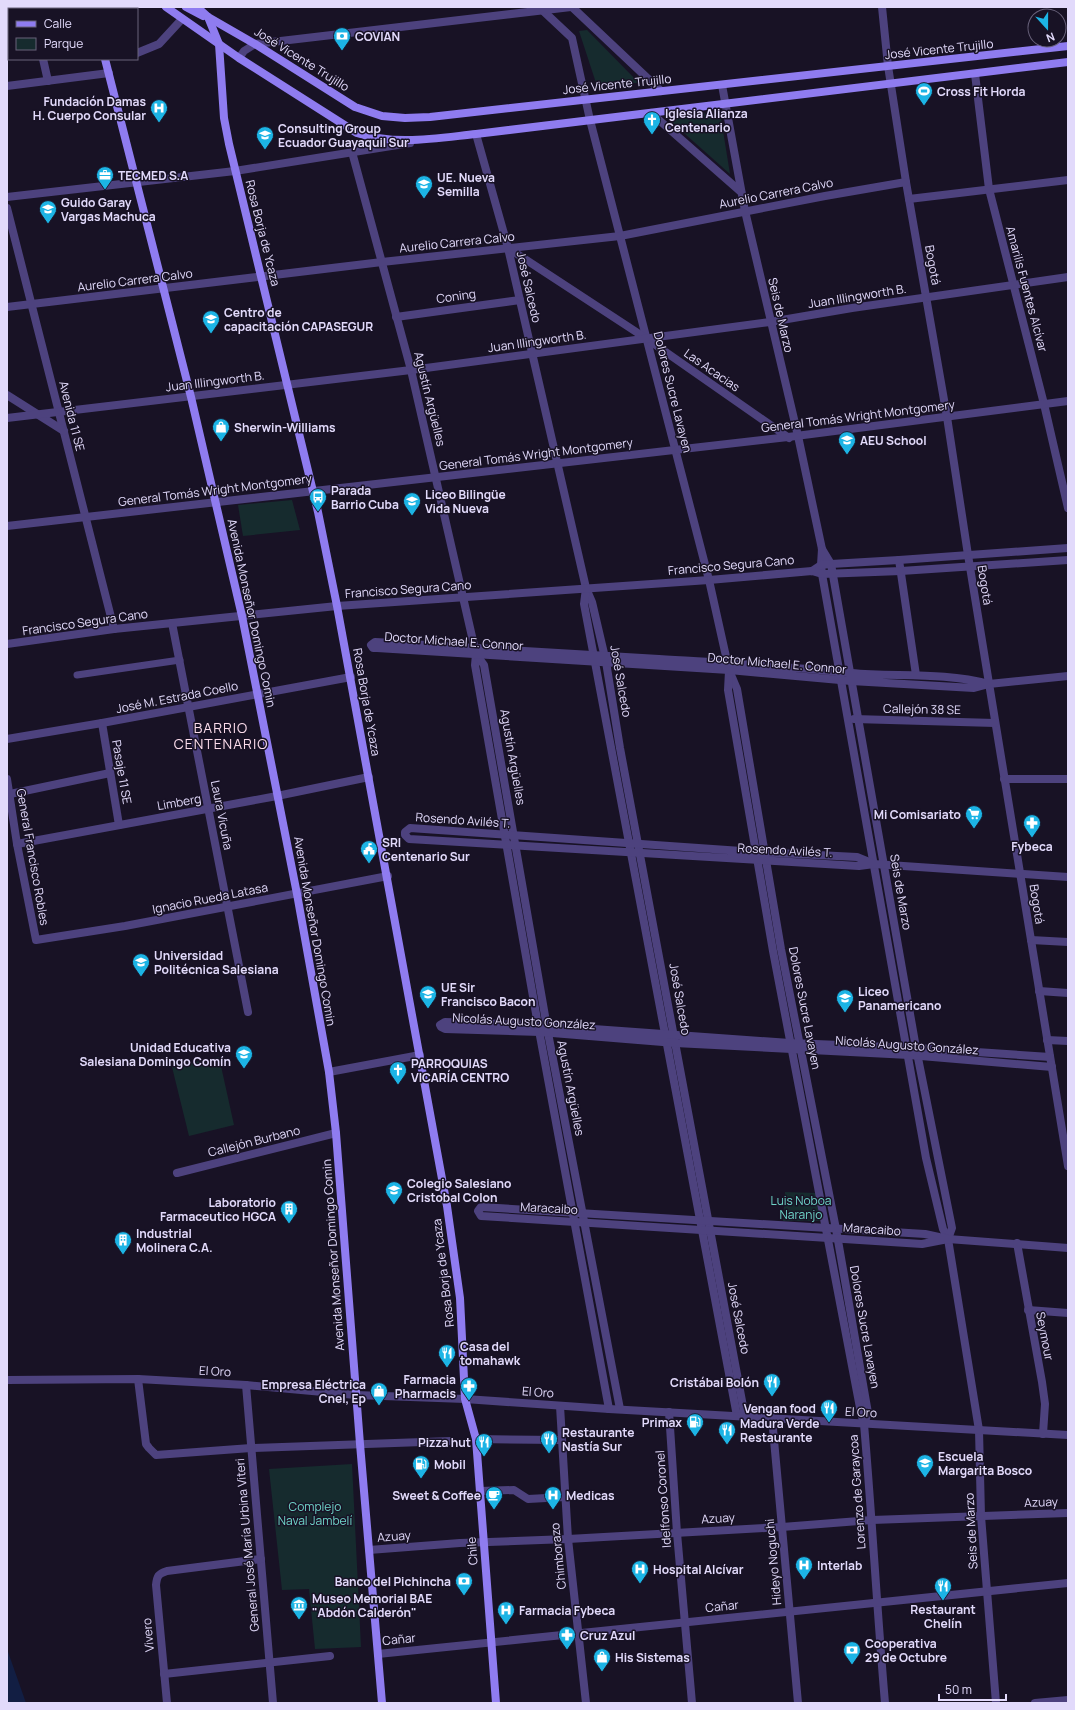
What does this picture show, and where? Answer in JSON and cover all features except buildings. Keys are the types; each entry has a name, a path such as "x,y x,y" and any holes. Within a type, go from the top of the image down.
{"main road":[{"path":"166,7 239,58 357,134 370,138 397,140 443,138 1068,62"},
{"path":"186,7 196,13 208,17"},
{"name":"José Vicente Trujillo","path":"197,7 208,17 255,44 355,107 382,116 405,118 430,117 1068,46"},
{"name":"Rosa Borja de Ycaza","path":"208,17 219,44 224,118 229,144 313,491 351,677 447,1206 460,1298 465,1399"},
{"name":"Avenida Monseñor Domingo Comin","path":"105,60 191,397 242,616 297,894 328,1072 336,1133 382,1703"},
{"name":"Chile","path":"465,1399 476,1439 496,1703"}],"street":[{"path":"239,58 244,51 255,44 541,9 572,7 662,91"},
{"name":"Bogotá","path":"882,7 888,66 906,182 947,417 1004,779 1066,1145 1068,1166"},
{"name":"Dolores Sucre Lavayen","path":"541,9 572,38 590,120 709,580 728,667 737,689 745,763 777,950 813,1141 828,1238 868,1412 864,1424"},
{"path":"138,53 159,44 182,19"},
{"path":"43,60 48,81"},
{"path":"7,86 108,73"},
{"name":"Amarilis Fuentes Alcívar","path":"975,74 989,189 1044,404 1068,508"},
{"name":"Seis de Marzo","path":"722,85 745,211 798,436 822,549 822,574 892,962 952,1228 948,1239"},
{"path":"651,113 741,192"},
{"name":"José Salcedo","path":"476,134 508,248 586,588 592,602 605,659 634,843"},
{"path":"7,197 235,171 443,138"},
{"name":"Agustín Argüelles","path":"352,152 410,370 464,597 475,651 475,664 522,933 562,1127 583,1218 620,1410"},
{"path":"909,199 1068,180"},
{"name":"Aurelio Carrera Calvo","path":"7,307 382,262 620,236 745,211 906,182"},
{"name":"Avenida 11 SE","path":"7,208 114,629"},
{"name":"Las Acacias","path":"508,248 647,338 800,447"},
{"name":"Juan Illingworth B.","path":"7,418 191,397 532,354 770,322 852,308 1068,277"},
{"name":"Coning","path":"396,317 520,300"},
{"path":"7,395 64,431"},
{"name":"General Tomás Wright Montgomery","path":"7,526 798,436 1068,401"},
{"name":"Francisco Segura Cano","path":"7,644 114,629 337,606 709,580 812,570 821,565 831,564 1068,548"},
{"name":"Seis de Marzo","path":"822,549 831,564 901,960 926,1158 943,1229 948,1239 979,1430 981,1516 996,1703"},
{"path":"899,560 916,675"},
{"name":"Francisco Segura Cano","path":"812,570 822,574 901,571 1068,560"},
{"name":"José Salcedo","path":"586,588 584,604 611,749 658,946 675,1039 689,1137"},
{"name":"Laura Vicuña","path":"172,623 248,1012"},
{"name":"Doctor Michael E. Connor","path":"475,651 375,642 371,645 373,648 475,651 728,667 840,671 851,677 974,688 989,684 1068,676"},
{"name":"Agustín Argüelles","path":"475,651 484,665 515,836 531,931 543,1029"},
{"path":"77,675 180,660"},
{"name":"Doctor Michael E. Connor","path":"728,667 842,680 851,677 916,675 974,680 989,684"},
{"name":"José M. Estrada Coello","path":"7,739 351,677"},
{"name":"Callejón 38 SE","path":"849,720 995,723"},
{"name":"Pasaje 11 SE","path":"102,723 119,825"},
{"path":"489,744 498,743"},
{"path":"611,749 620,748"},
{"path":"10,794 110,773"},
{"name":"Limberg","path":"17,844 277,796 369,777"},
{"name":"General Francisco Robles","path":"7,779 17,844 36,940"},
{"path":"1004,779 1068,779"},
{"path":"860,785 870,784"},
{"name":"Rosendo Avilés T.","path":"874,864 857,857 760,852 410,828 405,832 405,835 409,838 506,844 516,846 859,866 883,864 1068,877"},
{"name":"José Salcedo","path":"636,852 649,947 666,1038 689,1137 706,1221 706,1230 741,1416"},
{"name":"Ignacio Rueda Latasa","path":"36,940 125,926 388,876"},
{"path":"522,933 531,931"},
{"path":"1031,940 1068,942"},
{"path":"649,947 658,946"},
{"path":"892,962 901,960"},
{"path":"1039,991 1068,993"},
{"name":"Nicolás Augusto González","path":"543,1029 442,1029 440,1025 445,1022 543,1029 666,1038 675,1039 795,1046 912,1052 985,1052 1050,1057"},
{"path":"1047,1040 1068,1041"},
{"name":"Nicolás Augusto González","path":"912,1052 986,1062 1052,1067"},
{"path":"985,1052 986,1062"},
{"path":"328,1072 420,1055"},
{"name":"Agustín Argüelles","path":"562,1127 574,1217 609,1409"},
{"name":"Callejón Burbano","path":"177,1173 336,1133"},
{"name":"Dolores Sucre Lavayen","path":"813,1141 836,1229 849,1327"},
{"path":"926,1158 936,1156"},
{"name":"Maracaibo","path":"574,1217 481,1216 478,1211 481,1208 574,1217 706,1230 837,1239 922,1244 948,1239"},
{"name":"Maracaibo","path":"583,1218 706,1221 925,1234 948,1239 1068,1248"},
{"name":"Seymour","path":"1017,1243 1045,1404 1043,1434"},
{"path":"1028,1310 1068,1313"},
{"path":"593,1319 602,1317"},
{"path":"138,1379 146,1444 156,1455 251,1448 451,1441"},
{"name":"El Oro","path":"7,1380 138,1379 246,1385 356,1395 465,1399 620,1410 1068,1435"},
{"name":"General José María Urbina Viteri","path":"246,1385 273,1703"},
{"name":"Chimborazo","path":"560,1406 568,1539 586,1703"},
{"name":"Idelfonso Coronel","path":"669,1412 684,1622 692,1703"},
{"name":"Hideyo Noguchi","path":"772,1418 798,1703"},
{"name":"Lorenzo de Garaycoa","path":"864,1424 872,1520 876,1603 885,1703"},
{"path":"476,1439 561,1440"},
{"path":"480,1491 514,1490 528,1499 565,1497"},
{"name":"Azuay","path":"369,1550 484,1542 568,1539 782,1527 872,1520 1068,1513"},
{"name":"Vivero","path":"167,1703 156,1585 157,1577 160,1573 167,1570 261,1559"},
{"name":"Cañar","path":"378,1654 491,1641 1068,1583"},
{"path":"164,1674 330,1656"},
{"path":"1035,1703 1068,1700"}],"green space":[{"path":"587,30 639,83 596,83 579,31"},
{"path":"720,112 730,174 666,117"},
{"path":"292,500 300,530 243,536 238,505"},
{"path":"219,1057 234,1125 189,1136 172,1067"},
{"name":"Luis Noboa Naranjo","path":"785,1192 817,1193 820,1221 783,1221"},
{"name":"Complejo Naval Jambelí","path":"352,1464 361,1647 315,1649 309,1589 282,1590 269,1469"}],"water":[{"path":"7,1649 26,1703 7,1703"}],"place":[{"name":"COVIAN","path":"342,51"},
{"name":"Cross Fit Horda","path":"924,106"},
{"name":"Fundación Damas H. Cuerpo Consular","path":"159,123"},
{"name":"Iglesia Alianza Centenario","path":"652,135"},
{"name":"Consulting Group Ecuador Guayaquil Sur","path":"265,150"},
{"name":"TECMED S.A","path":"105,190"},
{"name":"UE. Nueva Semilla","path":"424,199"},
{"name":"Guido Garay Vargas Machuca","path":"48,224"},
{"name":"Centro de capacitación CAPASEGUR","path":"211,334"},
{"name":"Sherwin-Williams","path":"221,442"},
{"name":"AEU School","path":"847,455"},
{"name":"Parada Barrio Cuba","path":"318,512"},
{"name":"Liceo Bilingüe Vida Nueva","path":"412,516"},
{"name":"Mi Comisariato","path":"974,829"},
{"name":"Fybeca","path":"1032,838"},
{"name":"SRI Centenario Sur","path":"369,864"},
{"name":"Universidad Politécnica Salesiana","path":"141,977"},
{"name":"UE Sir Francisco Bacon","path":"428,1009"},
{"name":"Liceo Panamericano","path":"845,1013"},
{"name":"Unidad Educativa Salesiana Domingo Comín","path":"244,1069"},
{"name":"PARROQUIAS VICARÍA CENTRO","path":"398,1085"},
{"name":"Colegio Salesiano Cristobal Colon","path":"394,1205"},
{"name":"Laboratorio Farmaceutico HGCA","path":"289,1224"},
{"name":"Industrial Molinera C.A.","path":"123,1255"},
{"name":"Casa del tomahawk","path":"447,1368"},
{"name":"Cristábai Bolón","path":"772,1397"},
{"name":"Farmacia Pharmacis","path":"469,1401"},
{"name":"Empresa Eléctrica Cnel, Ep","path":"379,1406"},
{"name":"Vengan food","path":"829,1423"},
{"name":"Primax","path":"695,1437"},
{"name":"Madura Verde Restaurante","path":"727,1445"},
{"name":"Restaurante Nastía Sur","path":"549,1454"},
{"name":"Pizza hut","path":"484,1457"},
{"name":"Escuela Margarita Bosco","path":"925,1478"},
{"name":"Mobil","path":"421,1479"},
{"name":"Sweet & Coffee","path":"494,1510"},
{"name":"Medicas","path":"553,1510"},
{"name":"Interlab","path":"804,1580"},
{"name":"Hospital Alcívar","path":"640,1584"},
{"name":"Banco del Pichincha","path":"464,1596"},
{"name":"Restaurant Chelín","path":"943,1601"},
{"name":"Museo Memorial BAE \"Abdón Calderón\"","path":"299,1620"},
{"name":"Farmacia Fybeca","path":"506,1625"},
{"name":"Cruz Azul","path":"567,1650"},
{"name":"Cooperativa 29 de Octubre","path":"852,1665"},
{"name":"His Sistemas","path":"602,1672"}],"district":[{"name":"BARRIO CENTENARIO","path":"221,736"}]}
